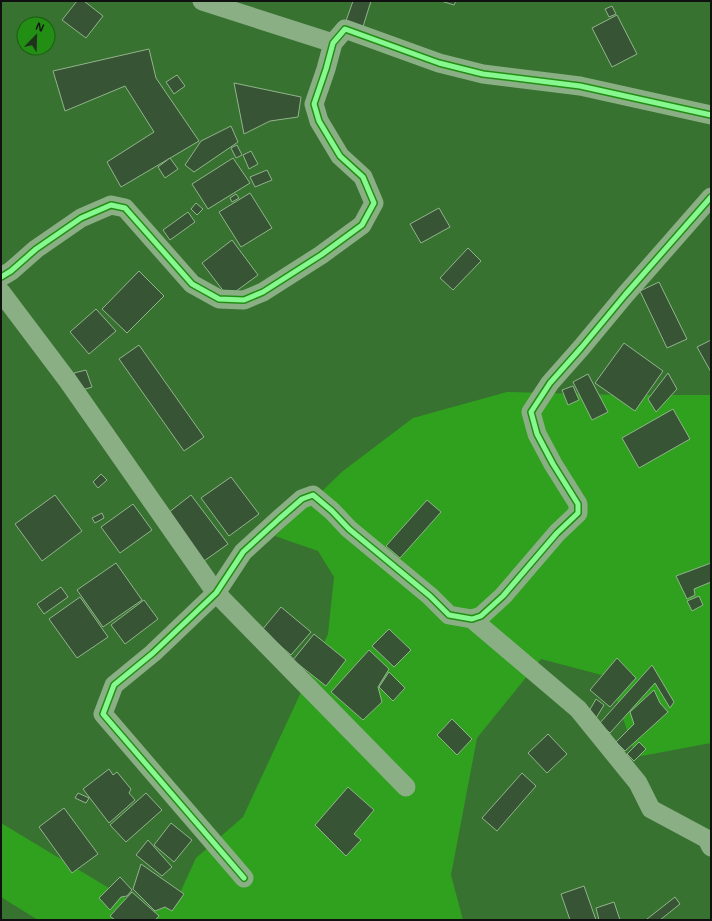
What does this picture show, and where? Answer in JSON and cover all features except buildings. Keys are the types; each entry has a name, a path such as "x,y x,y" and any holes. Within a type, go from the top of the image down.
{"street":[{"path":"202,1 333,43"},
{"path":"1,277 11,272 36,249 81,218 111,205 125,208 192,284 219,299 244,300 263,292 321,255 362,225 374,202 363,178 340,156 319,121 314,104 333,43 345,30 439,63 483,74 580,86 711,115"},
{"path":"244,878 103,714 114,685 153,652 216,593 243,552 302,499 313,495 332,511 348,529 430,596 449,615 472,619 481,616 503,596 557,533 578,514 578,504 537,434 531,412 550,382 711,198"},
{"path":"1,292 68,381 216,593 406,787"},
{"path":"472,619 578,708 638,783 651,808 707,839 711,847"}],"green space":[{"path":"507,392 621,395 711,395 711,743 636,757 609,677 541,659 477,738 451,875 463,920 38,920 1,897 1,823 147,911 174,906 196,858 243,817 328,634 334,577 318,551 275,536 343,471 413,418"}],"cycle path":[{"path":"1,277 11,271 36,249 81,218 111,205 125,208 192,284 219,299 244,300 263,292 321,255 362,225 374,203 363,177 340,156 319,121 314,104 333,43 345,29 439,63 483,74 580,86 711,115"},
{"path":"244,878 103,714 114,685 153,653 216,593 243,552 302,499 313,495 332,511 349,529 430,596 449,615 472,619 481,616 503,596 557,533 578,513 578,504 553,464 537,434 531,412 550,383 711,197"}]}
